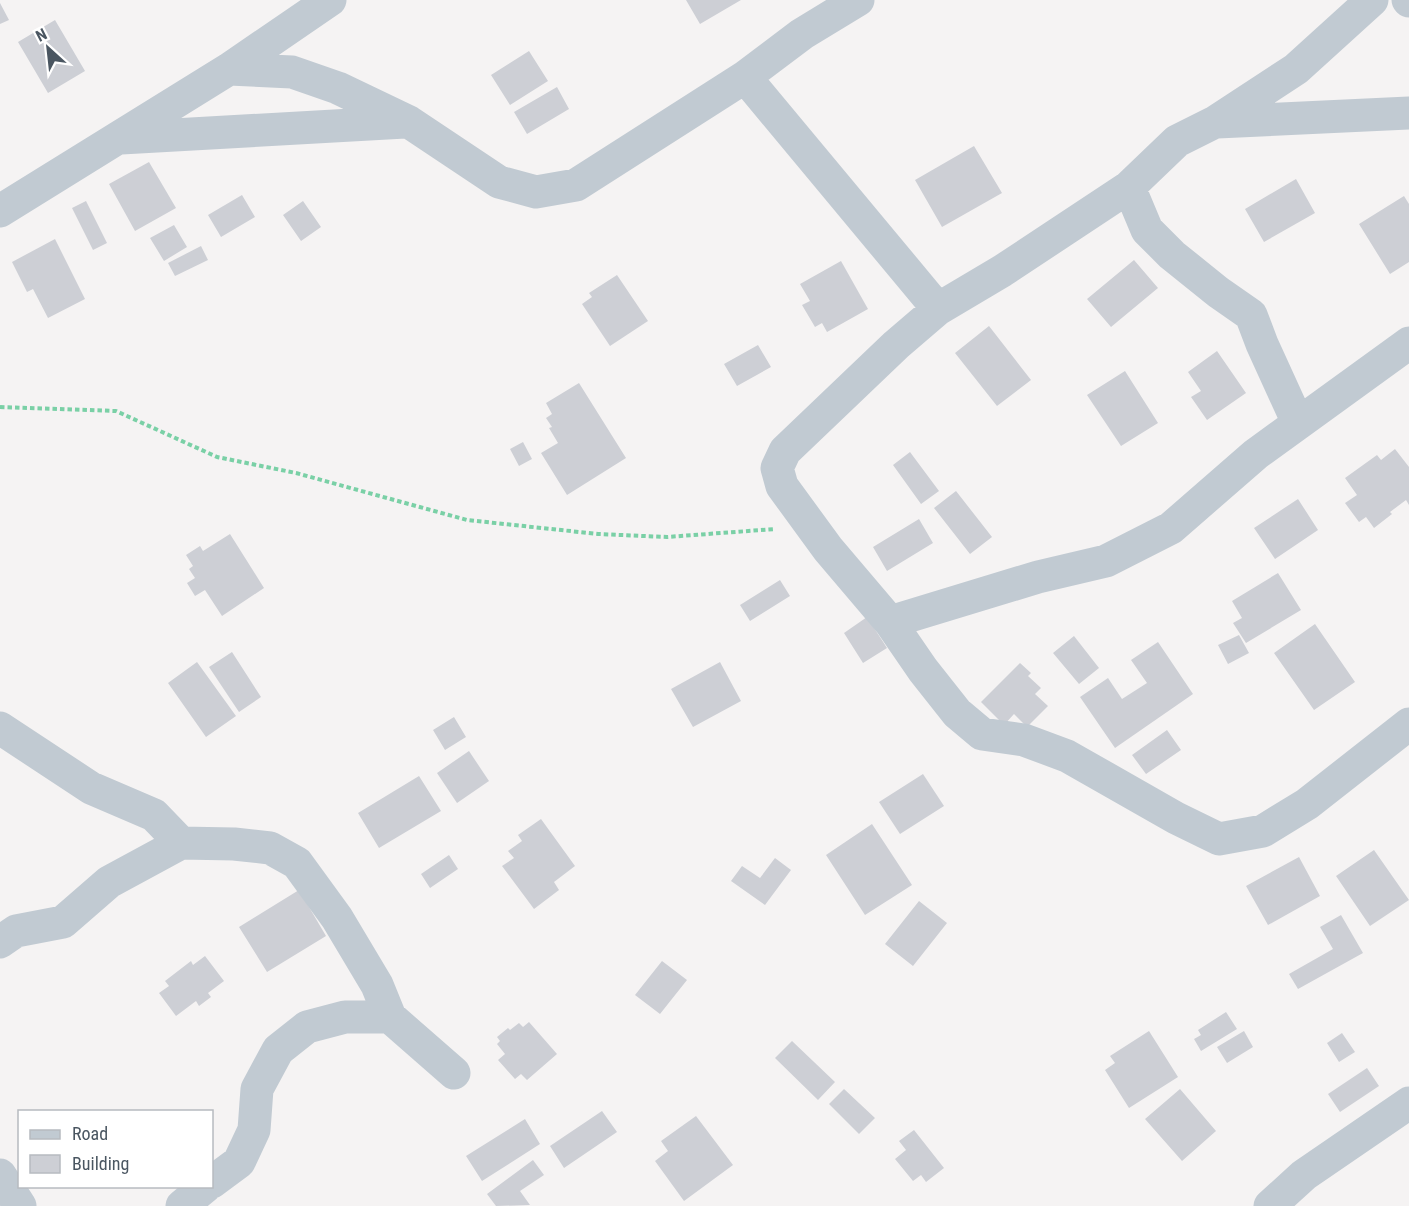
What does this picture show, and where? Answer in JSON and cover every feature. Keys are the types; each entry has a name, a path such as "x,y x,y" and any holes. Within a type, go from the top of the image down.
{"street":[{"path":"0,211 229,69 330,0"},
{"path":"229,69 292,72 338,88 409,122 500,182 536,192 576,185 745,77 802,34 858,0"},
{"path":"1372,0 1296,69 1215,122 1177,141 1129,186 1002,271 938,309 896,345 785,451 777,468 782,486 828,549 890,622 923,670 957,713 982,734 1024,740 1066,756 1176,818 1219,839 1263,831 1307,804 1409,724"},
{"path":"745,77 938,309"},
{"path":"1215,122 1409,113"},
{"path":"116,138 409,122"},
{"path":"1129,186 1147,230 1191,270 1251,315 1298,423"},
{"path":"890,622 1038,577 1106,561 1172,528 1256,454 1409,343"},
{"path":"0,728 91,788 154,815 181,843"},
{"path":"0,942 16,931 63,922 109,882 181,843 234,844 270,848 297,863 337,918 377,985 390,1017 454,1072"},
{"path":"213,1181 239,1162 254,1130 257,1089 278,1050 308,1027 345,1017 390,1017"},
{"path":"1270,1206 1304,1175 1409,1103"},
{"path":"0,1175 20,1206"},
{"path":"182,1206 204,1188"}],"path":[{"path":"0,406 116,411 217,457 296,473 467,520 598,534 667,537 811,526"}],"building":[{"path":"686,0 741,0 700,24"},
{"path":"0,3 9,20 0,24"},
{"path":"55,20 85,71 48,93 18,42"},
{"path":"529,51 548,81 510,105 491,75"},
{"path":"557,87 569,109 527,134 514,112"},
{"path":"974,146 1002,193 942,227 915,180"},
{"path":"149,162 176,208 135,231 109,184"},
{"path":"1296,179 1315,213 1264,242 1245,209"},
{"path":"242,195 255,217 221,237 208,215"},
{"path":"1404,196 1409,204 1409,262 1390,274 1359,224"},
{"path":"86,201 107,243 93,250 72,208"},
{"path":"303,201 321,227 301,241 283,215"},
{"path":"174,225 187,247 164,261 150,238"},
{"path":"55,239 85,299 48,318 33,289 27,292 12,262"},
{"path":"201,246 208,260 175,276 168,263"},
{"path":"1134,260 1158,288 1111,327 1087,299"},
{"path":"841,261 868,309 827,332 822,323 815,327 802,305 810,301 800,284"},
{"path":"617,275 648,321 610,346 582,304 592,297 589,293"},
{"path":"989,326 1031,380 997,406 955,353"},
{"path":"758,345 771,367 737,386 724,364"},
{"path":"1217,351 1246,393 1207,420 1191,397 1201,391 1188,372"},
{"path":"1125,371 1158,423 1121,446 1087,395"},
{"path":"579,383 626,458 567,495 541,453 558,443 546,418 552,414 546,403"},
{"path":"523,442 532,459 519,466 510,449"},
{"path":"1395,449 1409,467 1409,505 1406,500 1374,528 1366,517 1359,522 1345,503 1357,495 1345,478 1377,455 1381,460"},
{"path":"910,452 939,491 921,504 893,465"},
{"path":"956,491 992,537 970,554 934,508"},
{"path":"1298,499 1318,530 1275,559 1254,528"},
{"path":"919,519 933,543 887,571 873,547"},
{"path":"230,534 264,588 222,616 205,590 195,596 187,583 195,578 189,569 193,566 186,555 200,546 203,551"},
{"path":"1278,573 1301,610 1246,643 1233,623 1242,618 1232,601"},
{"path":"780,580 790,596 750,621 740,605"},
{"path":"867,617 887,648 863,663 844,633"},
{"path":"1315,624 1355,682 1314,710 1274,653"},
{"path":"1239,635 1249,653 1228,664 1218,645"},
{"path":"1074,636 1099,668 1079,684 1053,653"},
{"path":"1158,642 1193,694 1115,748 1080,697 1108,678 1122,699 1147,683 1131,660"},
{"path":"232,652 261,697 239,712 209,667"},
{"path":"197,662 236,716 206,737 168,683"},
{"path":"720,662 741,701 693,727 671,689"},
{"path":"1020,663 1031,673 1028,676 1041,688 1035,694 1048,706 1027,727 1014,714 1004,725 981,702"},
{"path":"454,717 466,737 445,750 433,730"},
{"path":"1167,730 1181,750 1146,774 1132,755"},
{"path":"469,751 489,781 457,803 437,773"},
{"path":"923,774 944,806 900,834 879,802"},
{"path":"419,776 441,811 379,848 358,813"},
{"path":"541,819 575,866 554,882 559,890 534,909 502,866 514,858 508,851 522,841 518,835"},
{"path":"872,824 912,885 865,915 826,855"},
{"path":"1374,850 1409,900 1370,926 1336,876"},
{"path":"449,855 458,869 430,888 421,874"},
{"path":"1299,857 1320,896 1268,925 1246,886"},
{"path":"775,858 791,870 765,905 731,881 742,866 760,878"},
{"path":"299,890 326,936 267,972 239,927"},
{"path":"919,901 947,923 913,966 885,944"},
{"path":"1341,915 1363,953 1298,989 1289,974 1333,949 1320,927"},
{"path":"205,956 224,981 208,993 211,997 199,1006 196,1001 176,1016 159,993 169,986 165,981 191,961 193,965"},
{"path":"662,961 687,980 660,1014 635,995"},
{"path":"1226,1012 1237,1029 1201,1051 1194,1039 1201,1035 1198,1030"},
{"path":"529,1022 557,1054 527,1080 521,1074 515,1079 498,1060 505,1054 497,1044 500,1041 497,1037 508,1028 510,1030 519,1023 523,1027"},
{"path":"1149,1031 1178,1077 1129,1108 1105,1070 1115,1063 1110,1056"},
{"path":"1244,1031 1253,1047 1227,1063 1217,1047"},
{"path":"1342,1033 1355,1052 1339,1062 1327,1043"},
{"path":"792,1041 835,1082 818,1100 775,1058"},
{"path":"1367,1068 1379,1086 1340,1112 1328,1094"},
{"path":"844,1089 875,1118 859,1134 829,1104"},
{"path":"1180,1089 1216,1131 1182,1161 1145,1119"},
{"path":"602,1111 617,1132 564,1168 550,1146"},
{"path":"696,1116 733,1165 684,1201 655,1161 668,1151 661,1141"},
{"path":"525,1119 540,1144 482,1181 466,1156"},
{"path":"914,1130 944,1168 926,1182 921,1175 913,1181 895,1159 906,1150 899,1141"},
{"path":"533,1160 544,1175 520,1191 530,1205 496,1206 487,1194"}]}
